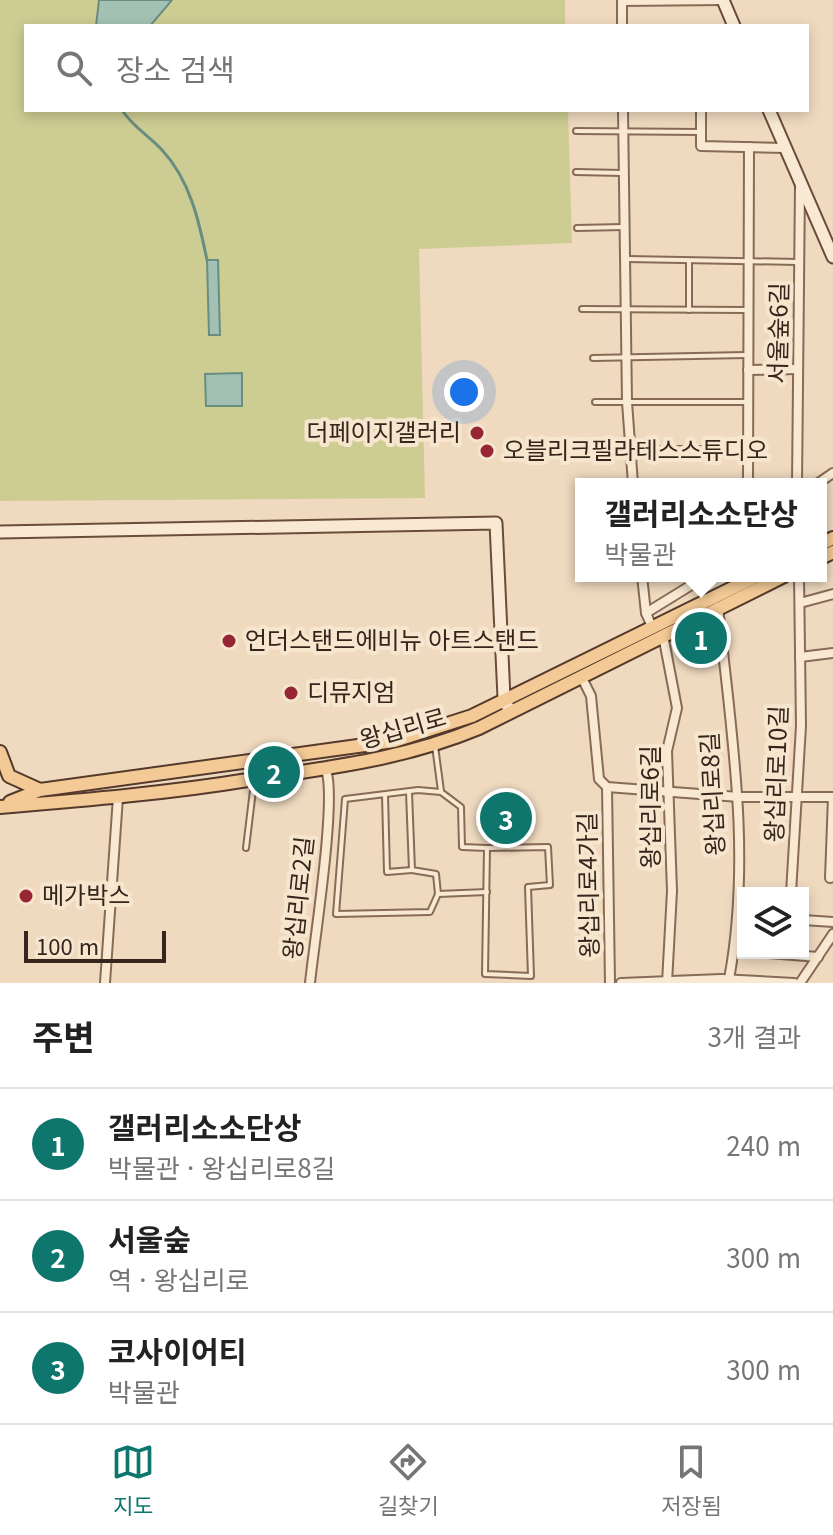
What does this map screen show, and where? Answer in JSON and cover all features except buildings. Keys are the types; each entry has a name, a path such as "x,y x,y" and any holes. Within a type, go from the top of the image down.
{"main road":[{"name":"왕십리로","path":"0,806 118,797 326,770 435,746 581,676 746,582"},
{"name":"왕십리로","path":"0,806 40,790 394,741 472,716 504,698 771,582"},
{"path":"0,752 9,776 30,789 40,790"}],"street":[{"path":"622,24 622,0 723,0 733,24"},
{"path":"623,112 627,402 632,478"},
{"path":"701,112 701,146 786,148"},
{"path":"770,112 833,257"},
{"path":"748,478 749,147"},
{"name":"서울숲6길","path":"797,478 800,182"},
{"path":"748,370 798,369"},
{"path":"0,532 496,523 504,698 510,712"},
{"name":"왕십리로6길","path":"643,582 646,613 657,630 677,708 667,751 672,891 668,982"},
{"path":"646,613 696,582"},
{"name":"왕십리로10길","path":"791,887 797,798 799,582"},
{"path":"800,603 833,594"},
{"name":"왕십리로8길","path":"718,607 739,797 739,887"},
{"path":"800,657 833,653"},
{"name":"왕십리로4가길","path":"581,676 591,696 599,779 607,787 610,983"},
{"name":"왕십리로2길","path":"310,983 326,830 329,780 326,770"},
{"path":"607,787 739,797 833,797 830,878"},
{"path":"105,983 118,797"},
{"path":"809,920 833,922"},
{"path":"800,983 833,934"},
{"path":"809,956 818,957"},
{"name":"왕십리로8길","path":"729,979 737,957"},
{"path":"621,983 729,979 794,983"}],"lane":[{"path":"576,131 701,132"},
{"path":"576,172 624,173"},
{"path":"577,228 624,227"},
{"path":"625,259 800,262"},
{"path":"689,261 689,310"},
{"path":"582,309 749,310"},
{"path":"593,358 748,354"},
{"path":"595,402 748,402"},
{"path":"596,449 748,449"},
{"path":"435,746 441,792"},
{"path":"246,848 254,779"},
{"path":"409,792 412,870"},
{"path":"385,795 387,872 412,870 436,874 438,894 430,912 336,914 345,799 409,792 441,792 461,807 462,847 548,847 550,885 528,887 531,976 485,974 487,848"},
{"path":"438,894 487,892"}],"shaded area":[{"path":"0,0 565,0 565,24 24,24 24,112 568,112 572,243 419,249 425,498 0,501"},
{"path":"99,0 172,0 152,24 96,24"},
{"path":"207,260 218,260 220,335 209,335"},
{"path":"242,373 242,406 206,406 205,374"}],"waterway":[{"path":"124,112 162,150 180,174 197,216 207,260"}],"place":[{"name":"더페이지갤러리","path":"477,433"},
{"name":"오블리크필라테스스튜디오","path":"487,451"},
{"name":"갤러리소소단상","path":"701,638"},
{"name":"언더스탠드에비뉴 아트스탠드","path":"229,641"},
{"name":"디뮤지엄","path":"291,693"},
{"name":"서울숲","path":"274,772"},
{"name":"코사이어티","path":"506,818"},
{"name":"메가박스","path":"26,896"}]}
